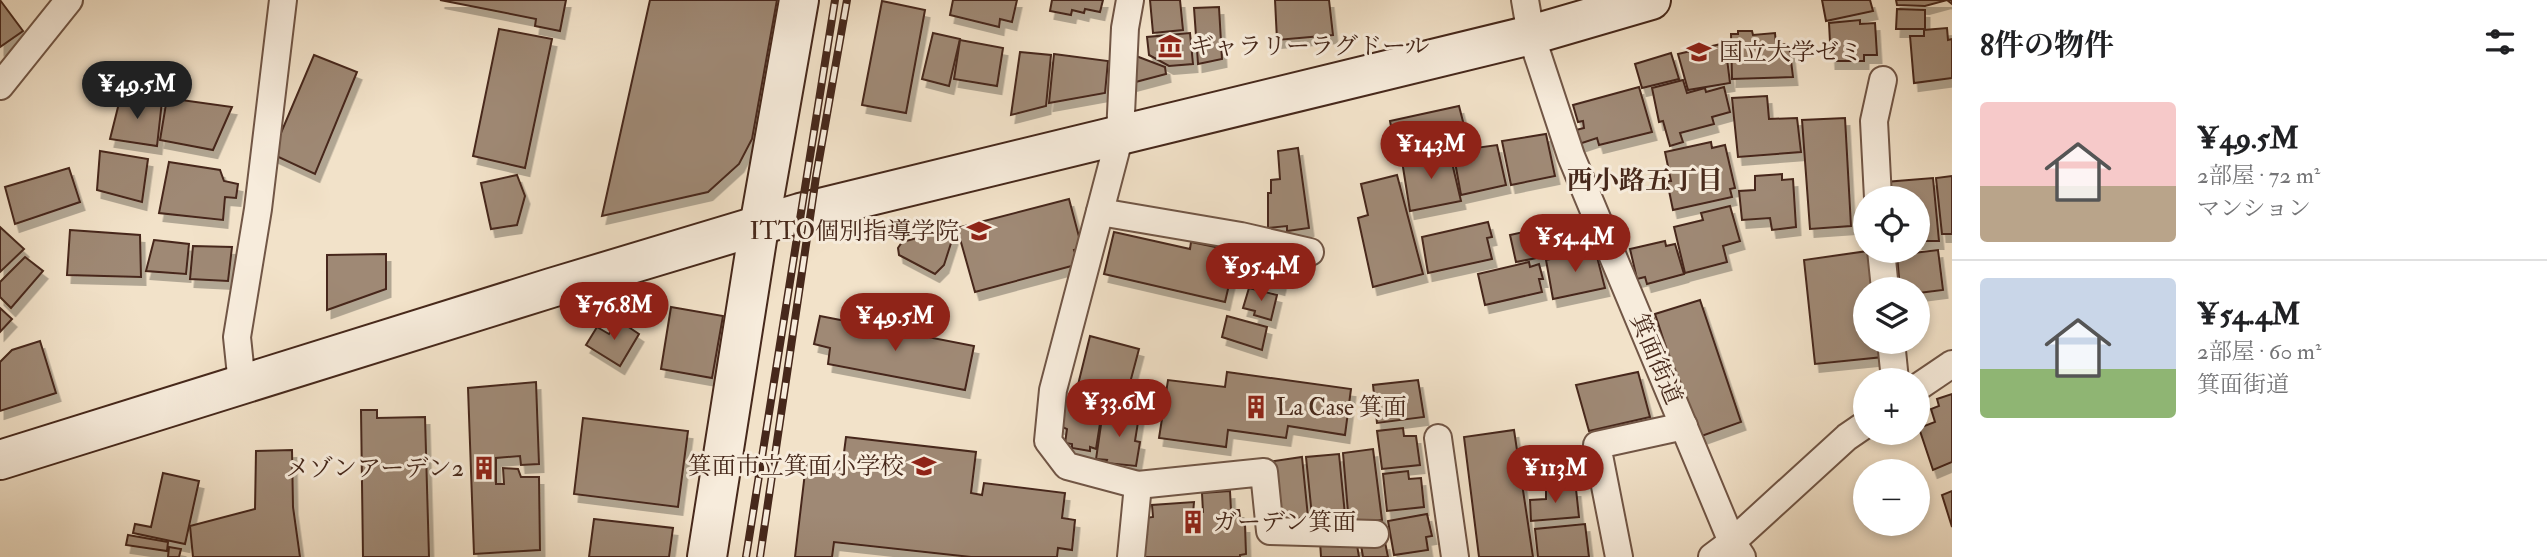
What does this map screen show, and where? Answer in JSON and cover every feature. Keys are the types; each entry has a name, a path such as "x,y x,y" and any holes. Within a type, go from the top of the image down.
{"street":[{"path":"0,86 43,11 69,0"},
{"path":"242,384 237,337 258,209 283,0"},
{"path":"707,557 759,227 799,0"},
{"path":"1130,0 1125,28 1120,135 1054,390 1048,441 1067,466 1138,485 1264,472 1269,531 1375,534"},
{"path":"0,460 811,210 1120,135 1528,18 1651,0"},
{"name":"箕面街道","path":"1528,18 1571,156 1684,426 1729,552"},
{"path":"1877,186 1874,121 1883,80"},
{"path":"1100,212 1241,236 1310,251"},
{"path":"1930,379 1952,364"},
{"path":"1619,557 1597,445 1684,426"},
{"path":"1729,552 1853,433"},
{"path":"1438,438 1455,557"},
{"path":"1131,557 1138,485"}],"building":[{"path":"0,0 23,31 0,47"},
{"path":"440,0 566,0 560,31 535,26 536,19"},
{"path":"650,0 777,0 752,139 739,164 708,192 602,216"},
{"path":"953,0 1017,0 1012,22 1000,19 999,27 950,15"},
{"path":"1052,0 1103,0 1100,12 1085,9 1084,13 1072,10 1071,15 1050,11"},
{"path":"1150,0 1180,0 1183,30 1153,33"},
{"path":"1275,0 1329,0 1333,35 1277,40"},
{"path":"1822,0 1870,0 1873,11 1826,21"},
{"path":"1896,0 1947,0 1925,6 1897,5"},
{"path":"882,1 925,10 906,113 862,105"},
{"path":"1219,7 1222,59 1198,64 1194,8"},
{"path":"1897,9 1925,10 1925,29 1896,29"},
{"path":"1860,20 1860,24 1875,23 1877,55 1864,55 1864,61 1831,61 1829,23"},
{"path":"1947,28 1948,40 1952,39 1952,78 1914,83 1910,36 1924,36 1924,30"},
{"path":"499,29 552,39 525,168 473,156"},
{"path":"1738,31 1752,31 1753,35 1775,33 1776,45 1789,44 1793,77 1732,79 1731,34 1738,34"},
{"path":"933,33 960,39 949,86 922,79"},
{"name":"ギャラリーラグドール","path":"1190,33 1193,64 1169,66 1149,55 1147,37"},
{"path":"960,40 1003,48 997,86 954,79"},
{"path":"1725,43 1730,83 1688,90 1678,54"},
{"path":"1020,52 1051,55 1046,106 1011,115"},
{"path":"1671,53 1679,79 1642,88 1635,64"},
{"path":"1054,54 1108,61 1105,93 1049,103"},
{"path":"314,55 357,72 315,174 272,154"},
{"path":"1136,56 1165,67 1166,74 1128,84"},
{"path":"1683,80 1687,93 1724,87 1730,112 1712,117 1714,124 1680,133 1683,142 1670,146 1663,121 1659,122 1652,88"},
{"path":"1639,87 1652,132 1599,145 1597,138 1576,145 1572,131 1584,128 1583,121 1578,122 1573,105"},
{"path":"121,95 162,101 157,146 110,139"},
{"path":"1767,96 1769,119 1797,118 1801,152 1738,157 1732,98"},
{"path":"167,98 232,107 213,150 160,140"},
{"path":"1459,106 1468,141 1397,157 1390,121"},
{"path":"1845,118 1851,226 1810,229 1802,120"},
{"path":"1546,134 1555,176 1511,185 1502,141"},
{"path":"1711,142 1712,148 1725,145 1735,188 1730,189 1732,197 1673,210 1665,152"},
{"path":"1497,145 1506,185 1461,195 1453,151"},
{"path":"1298,148 1309,228 1287,231 1287,226 1268,228 1268,193 1271,193 1271,180 1280,179 1278,151"},
{"path":"1449,150 1461,201 1410,211 1402,161"},
{"path":"100,151 148,159 142,202 97,190"},
{"path":"169,162 220,170 224,181 238,184 236,198 225,197 223,220 159,213"},
{"path":"69,168 80,202 15,224 5,187"},
{"path":"1782,174 1782,180 1793,179 1796,227 1772,230 1770,218 1742,220 1739,191 1755,190 1755,176"},
{"path":"517,175 525,196 517,225 491,229 481,183"},
{"path":"1397,175 1423,274 1373,287 1358,218 1368,215 1361,184"},
{"path":"1952,176 1952,234 1942,234 1936,178"},
{"path":"1933,178 1939,241 1930,241 1930,186 1885,186 1885,182"},
{"path":"1069,199 1082,248 1074,250 1079,264 975,292 957,228"},
{"path":"1730,206 1740,241 1723,246 1727,262 1685,273 1674,227 1703,220 1701,213"},
{"path":"1578,220 1584,242 1567,246 1568,252 1516,262 1510,235"},
{"path":"1488,222 1492,237 1487,238 1492,259 1428,273 1422,237"},
{"path":"0,227 24,249 0,272"},
{"path":"70,230 140,235 141,277 67,275"},
{"path":"947,230 953,237 944,265 935,274 899,255 898,248 902,242"},
{"path":"1114,232 1190,249 1191,242 1225,249 1223,256 1235,259 1225,302 1104,274"},
{"path":"154,240 189,244 186,274 146,271"},
{"path":"1665,241 1666,246 1675,244 1684,274 1647,284 1645,277 1637,279 1630,249"},
{"path":"193,246 232,247 228,281 190,279"},
{"path":"1595,249 1605,288 1553,299 1546,260"},
{"path":"1938,250 1943,290 1930,292 1930,277 1899,277 1898,263 1930,263 1930,251"},
{"path":"1252,253 1286,260 1280,287 1262,282 1263,278 1247,273"},
{"path":"1853,253 1853,263 1870,263 1871,277 1853,277 1853,354 1883,354 1883,357 1815,364 1804,260"},
{"path":"386,254 386,289 327,310 327,255"},
{"path":"25,257 43,271 11,308 0,297 0,282"},
{"path":"1529,262 1530,267 1539,264 1543,279 1539,279 1542,292 1485,305 1478,274"},
{"path":"1249,288 1277,295 1271,320 1254,315 1255,311 1243,308"},
{"path":"1700,300 1741,422 1696,438 1655,314"},
{"path":"671,307 723,316 712,378 661,369"},
{"path":"0,308 12,319 0,332"},
{"path":"820,316 974,346 965,390 828,364 830,348 814,344"},
{"path":"1227,316 1267,327 1262,350 1222,337"},
{"path":"618,320 639,334 620,366 586,345 597,327 609,334"},
{"path":"1090,336 1139,349 1122,413 1074,401"},
{"path":"40,341 56,393 0,411 0,362 12,350"},
{"name":"La Case 箕面","path":"1227,372 1351,389 1345,435 1288,426 1286,438 1228,430 1226,447 1159,438 1168,380 1225,387"},
{"path":"1638,372 1650,417 1589,431 1576,385"},
{"path":"1418,380 1424,417 1377,423 1373,385"},
{"name":"メゾンアーデン2","path":"536,382 539,464 521,465 520,456 496,458 496,484 504,484 503,468 518,469 521,477 539,477 540,550 474,554 468,388"},
{"path":"1952,394 1952,462 1933,470 1925,445 1930,445 1930,424 1935,422 1931,409 1939,406 1937,399"},
{"path":"1065,401 1102,411 1096,449 1090,447 1090,451 1072,448 1072,444 1065,443 1067,429 1060,426"},
{"path":"361,410 377,410 377,418 425,417 429,557 363,557"},
{"path":"1103,411 1139,416 1135,441 1140,442 1136,466 1106,463 1107,460 1096,459"},
{"path":"583,418 688,431 678,507 574,494"},
{"path":"1403,428 1404,436 1416,436 1420,465 1382,469 1377,431"},
{"path":"1514,430 1533,557 1479,557 1464,437"},
{"path":"846,437 976,452 971,493 982,495 984,483 1065,493 1062,518 1075,520 1072,550 1058,548 1057,557 971,557 834,542 832,557 795,557 806,464 842,468"},
{"path":"1373,449 1382,520 1349,524 1343,453"},
{"path":"292,450 293,507 300,557 193,557 190,526 255,509 256,451"},
{"path":"1339,454 1346,525 1313,526 1306,457"},
{"path":"1302,457 1309,527 1279,529 1274,461"},
{"path":"1408,471 1409,479 1421,478 1424,507 1387,511 1383,474"},
{"path":"163,473 199,481 185,544 133,533 135,524 151,527"},
{"path":"1546,489 1576,489 1579,517 1531,521 1530,500 1546,499"},
{"name":"ガーデン箕面","path":"1230,491 1231,510 1239,510 1241,525 1245,525 1246,554 1240,557 1144,557 1142,534 1147,534 1145,518 1153,517 1152,505 1194,502 1193,514 1203,512 1202,493"},
{"path":"1952,491 1952,527 1942,495"},
{"path":"1427,514 1432,536 1426,537 1428,550 1394,555 1388,521"},
{"path":"594,519 673,528 669,557 589,557"},
{"path":"1585,524 1589,557 1538,557 1535,529"},
{"path":"128,535 168,542 167,551 126,545"},
{"path":"1320,541 1357,545 1359,557 1321,557"},
{"path":"1385,542 1388,557 1363,557 1361,545"},
{"path":"169,547 181,549 179,557 168,557"}],"railway":[{"path":"746,557 835,0"},
{"path":"760,557 816,177 847,0"}],"place":[{"name":"ギャラリーラグドール","path":"1170,46"},
{"name":"国立大学ゼミ","path":"1699,52"},
{"name":"ITTO個別指導学院","path":"979,231"},
{"name":"La Case 箕面","path":"1256,407"},
{"name":"箕面市立箕面小学校","path":"924,466"},
{"name":"メゾンアーデン2","path":"484,468"},
{"name":"ガーデン箕面","path":"1193,522"}],"district":[{"name":"西小路五丁目","path":"1645,181"}]}
